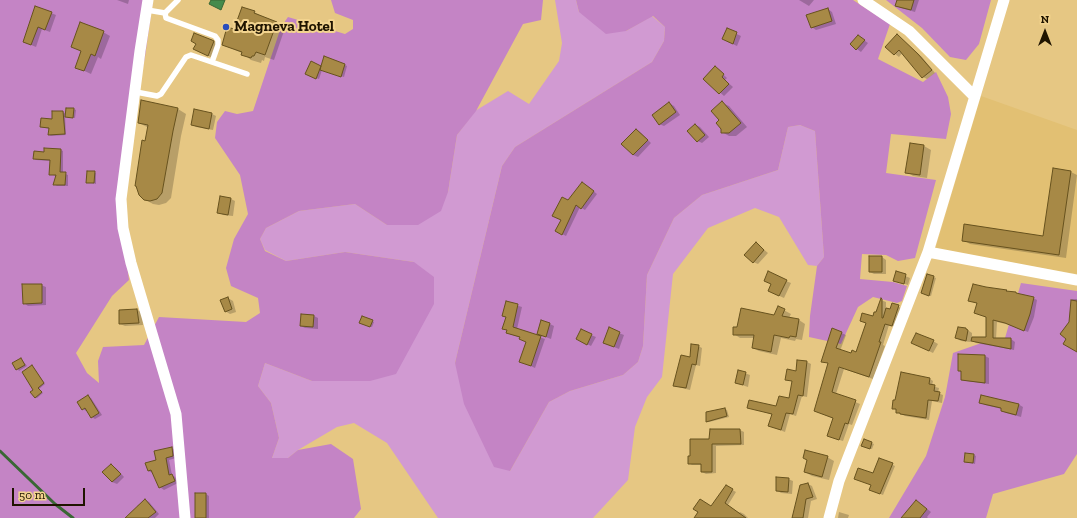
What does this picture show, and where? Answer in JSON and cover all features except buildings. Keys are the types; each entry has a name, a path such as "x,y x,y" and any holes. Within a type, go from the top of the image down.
{"street":[{"path":"863,0 909,31 974,96"},
{"path":"829,518 840,481 928,252 1004,0"},
{"path":"148,5 121,199 123,228 131,263 176,414 186,518"},
{"path":"928,252 1077,280"}],"lane":[{"path":"165,14 178,0"},
{"path":"148,5 165,14 166,18 215,36 218,40 218,45 212,62"},
{"path":"136,92 156,96 162,94 186,57 191,55 247,74"}],"shaded area":[{"path":"0,0 153,0 145,57 118,190 129,280 112,296 76,353 87,373 99,383 98,361 103,347 144,345 159,317 246,322 260,313 258,298 231,286 226,268 234,239 248,214 240,175 215,138 217,122 225,111 237,114 253,111 281,27 288,17 345,34 353,29 353,20 335,13 331,0 543,0 541,20 523,24 476,111 457,135 448,192 441,211 418,225 387,225 355,204 299,211 266,228 260,239 265,251 286,261 345,252 414,262 434,277 434,304 396,374 370,381 312,381 265,363 258,386 271,403 279,438 272,458 288,458 298,450 331,444 353,459 361,509 354,518 0,518"},
{"path":"211,0 225,0 221,10 209,4"},
{"path":"555,0 576,0 579,12 626,31 652,16 665,27 664,41 652,62 515,147 502,166 455,363 510,471 549,402 570,391 623,375 638,362 643,346 647,275 674,218 702,195 778,170 788,127 800,125 815,131 824,257 817,266 808,265 779,217 755,208 708,228 673,274 662,377 647,397 635,427 628,480 593,518 438,518 387,443 354,423 337,427 298,450 288,458 272,458 279,438 271,403 258,386 265,363 312,381 414,262 345,252 286,261 265,250 260,239 266,228 299,211 355,204 387,225 448,192 457,135 475,111 508,91 529,104 559,61 562,43"},
{"path":"576,0 853,0 890,24 878,59 923,82 936,72 948,97 951,114 946,139 891,134 886,173 936,180 915,258 898,261 886,255 862,254 860,279 893,282 907,286 902,301 897,303 873,297 858,307 841,344 809,337 810,316 817,266 824,257 815,131 800,125 788,127 778,170 702,195 674,218 647,275 643,346 638,362 623,375 570,391 549,402 510,471 494,467 464,404 455,363 502,166 515,147 652,62 664,41 665,27 653,16 626,31 606,34 579,12"},
{"path":"886,0 991,0 979,44 966,60 950,57 922,28"},
{"path":"981,96 1077,130 1077,274 935,250"},
{"path":"1021,283 1077,291 1077,454 1064,474 993,494 986,518 889,518 926,456 945,397 953,353 990,340 1005,338"}],"waterway":[{"path":"0,451 55,504 73,518"}],"place":[{"name":"Magneva Hotel","path":"226,27"}]}
